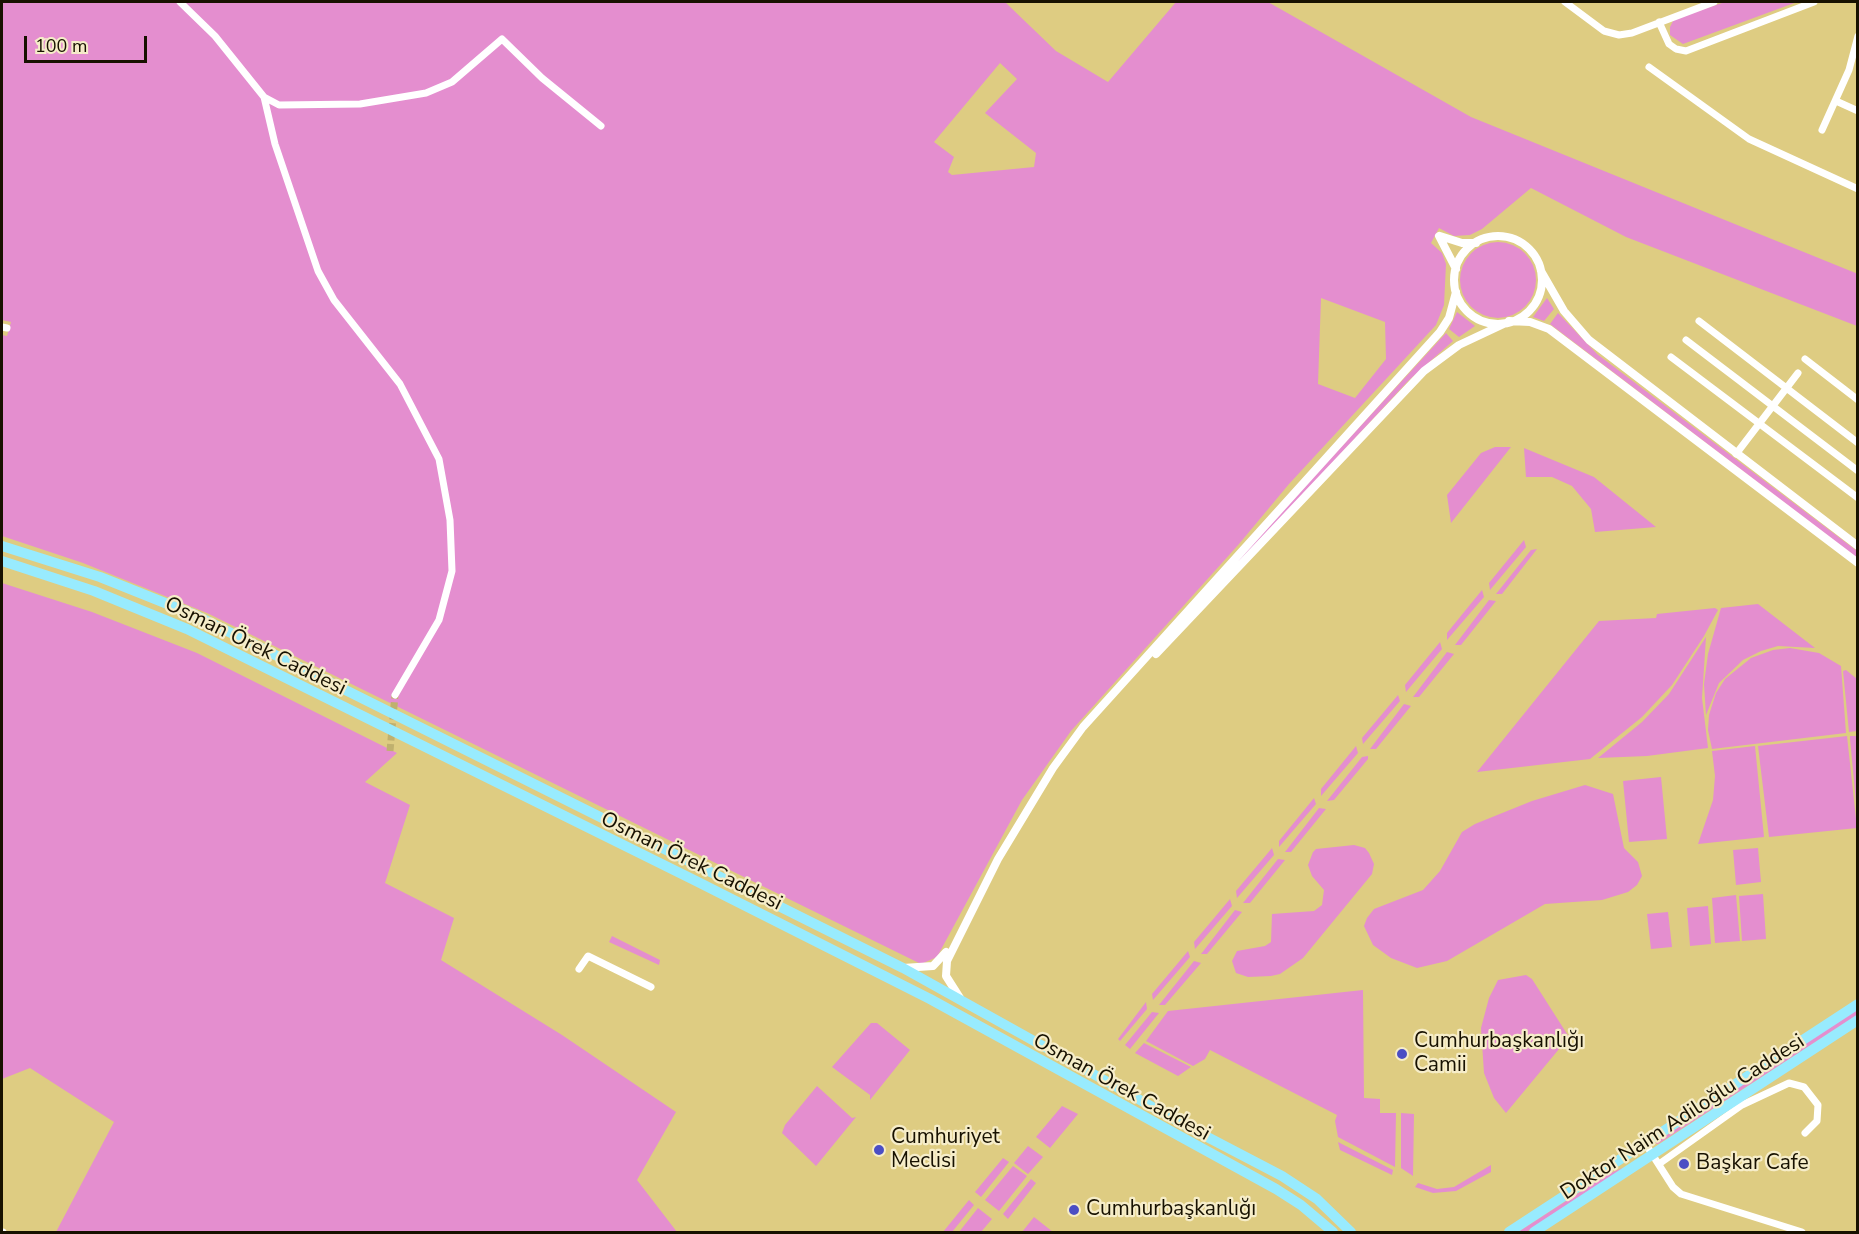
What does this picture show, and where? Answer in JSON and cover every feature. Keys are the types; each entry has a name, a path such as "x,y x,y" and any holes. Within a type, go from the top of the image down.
{"main road":[{"name":"Osman Örek Caddesi","path":"2,546 100,577 195,615 903,968 1192,1129 1282,1176 1317,1199 1351,1233"},
{"name":"Osman Örek Caddesi","path":"2,561 83,587 187,629 728,897 930,999 1276,1189 1300,1204 1333,1233"},
{"name":"Doktor Naim Adiloğlu Caddesi","path":"1509,1233 1857,1004"},
{"name":"Doktor Naim Adiloğlu Caddesi","path":"1534,1233 1656,1160 1857,1020"}],"street":[{"path":"180,2 215,36 264,97 279,105 360,104 426,93 452,82 502,39 542,78 602,126"},
{"path":"1565,2 1609,33 1619,35 1632,33 1714,2"},
{"path":"1691,2 1698,7"},
{"path":"1659,22 1669,44 1676,49 1686,51 1814,2"},
{"path":"1822,130 1836,101 1857,37"},
{"path":"1649,67 1749,139 1857,189"},
{"path":"264,97 274,144 318,271 334,300 400,384 439,459 450,520 452,571 439,620 395,695"},
{"path":"1836,101 1857,111"},
{"path":"1456,269 1439,236 1452,241 1476,243 1496,237 1517,241 1533,255 1564,311 1589,340 1857,546"},
{"path":"903,968 931,967 942,959 1032,800 1083,727 1440,332 1449,318 1456,292 1456,269 1464,253 1476,243"},
{"path":"1066,751 1424,371 1459,345 1523,315 1536,302 1543,284 1541,271"},
{"path":"1456,292 1461,304 1474,317 1494,323 1530,322 1550,329 1857,563"},
{"path":"1699,321 1857,443"},
{"path":"1686,340 1857,471"},
{"path":"1671,357 1857,498"},
{"path":"1804,358 1857,400"},
{"path":"1736,454 1798,373"},
{"path":"960,998 946,976 947,961 982,890"},
{"path":"579,969 588,956 651,987"},
{"path":"1656,1160 1742,1105 1789,1083 1804,1087 1818,1105 1817,1121 1805,1133"},
{"path":"1645,1143 1673,1187 1681,1194 1802,1233"}],"shaded area":[{"path":"2,2 1005,2 1056,51 1108,82 1176,2 1268,2 1471,117 1858,274 1857,326 1626,237 1531,188 1482,229 1470,235 1454,236 1439,228 1431,243 1442,253 1446,264 1444,305 1436,325 1289,484 1239,544 1071,731 1022,800 937,957 921,964 207,613 83,563 2,536 2,335 7,336 11,322 2,320","holes":["1000,63 1017,79 985,113 1036,153 1034,167 952,175 948,172 954,157 934,142","1321,298 1385,322 1386,359 1355,398 1318,384"]},
{"path":"1725,2 1797,2 1683,44 1670,35 1670,27 1674,19"},
{"path":"1498,242 1512,245 1525,253 1533,266 1536,280 1533,294 1525,307 1512,315 1498,318 1484,315 1471,307 1463,294 1460,280 1463,266 1471,253 1484,245"},
{"path":"1547,298 1554,309 1544,321 1533,317"},
{"path":"1457,312 1475,326 1459,337 1449,329"},
{"path":"1558,313 1597,354 1857,551 1857,558 1550,324"},
{"path":"1446,333 1453,341 1408,381 1187,620 1184,618"},
{"path":"1495,447 1511,447 1451,523 1447,495 1481,453"},
{"path":"1524,448 1594,477 1656,527 1595,532 1591,509 1572,486 1552,477 1526,477"},
{"path":"1524,540 1526,547 1490,590 1489,583"},
{"path":"1537,549 1502,594 1496,594 1531,550"},
{"path":"2,583 92,612 197,653 397,753 365,782 410,805 385,883 454,918 441,960 562,1035 676,1112 637,1180 677,1232 56,1232 114,1122 30,1068 2,1079"},
{"path":"1482,590 1484,597 1447,640 1447,633"},
{"path":"1489,600 1496,601 1461,645 1455,645"},
{"path":"1758,604 1815,648 1778,646 1743,660 1719,683 1706,715 1704,684 1708,654 1721,608"},
{"path":"1715,608 1718,610 1704,636 1672,685 1642,717 1590,759 1477,772 1599,621 1656,618 1657,614"},
{"path":"1706,637 1702,698 1708,748 1647,756 1598,758 1642,722 1669,694"},
{"path":"1440,642 1442,649 1406,692 1405,685"},
{"path":"1790,648 1819,653 1841,666 1846,733 1712,749 1708,730 1709,715 1716,693 1725,679 1751,658 1773,650"},
{"path":"1447,652 1454,654 1419,697 1413,697"},
{"path":"1846,670 1857,679 1857,731 1849,732 1843,671"},
{"path":"1398,695 1400,701 1363,744 1362,738"},
{"path":"1404,704 1411,706 1376,749 1370,749"},
{"path":"1847,736 1857,828 1769,837 1758,746"},
{"path":"1850,736 1857,736 1857,813 1850,739"},
{"path":"1356,746 1358,753 1321,796 1321,789"},
{"path":"1755,746 1764,837 1698,844 1713,800 1715,776 1712,751"},
{"path":"1368,756 1368,759 1334,800 1327,801 1362,757"},
{"path":"1661,777 1667,839 1629,842 1623,781"},
{"path":"1585,785 1613,794 1624,848 1638,862 1642,876 1637,885 1628,892 1602,900 1545,904 1447,961 1417,968 1391,958 1373,945 1364,926 1374,909 1423,890 1440,871 1462,832 1475,824 1532,801"},
{"path":"1314,798 1316,804 1279,847 1279,841"},
{"path":"1319,808 1326,809 1291,852 1285,852"},
{"path":"1354,845 1365,848 1369,853 1374,864 1372,874 1303,958 1280,974 1248,977 1236,973 1232,961 1237,951 1265,946 1271,942 1272,914 1314,911 1322,905 1324,890 1312,876 1308,865 1313,852 1316,849"},
{"path":"1272,848 1274,855 1237,898 1236,891"},
{"path":"1758,848 1761,882 1736,885 1733,850"},
{"path":"1278,859 1285,860 1250,903 1243,903"},
{"path":"1763,894 1766,939 1742,941 1739,896"},
{"path":"1736,895 1740,941 1715,943 1712,898"},
{"path":"1230,899 1232,906 1195,949 1194,942"},
{"path":"1708,906 1711,944 1690,946 1687,908"},
{"path":"1235,910 1242,912 1207,954 1201,954"},
{"path":"1668,912 1672,947 1651,949 1647,914"},
{"path":"612,936 660,960 659,965 609,942"},
{"path":"1188,951 1190,957 1153,1000 1152,994"},
{"path":"1194,961 1201,963 1165,1005 1159,1005"},
{"path":"1526,975 1532,979 1569,1037 1506,1113 1494,1098 1484,1073 1481,1028 1489,998 1498,980"},
{"path":"1363,990 1364,1098 1380,1099 1380,1113 1396,1113 1395,1167 1338,1137 1335,1121 1337,1115 1210,1050 1205,1059 1193,1066 1146,1041 1168,1011"},
{"path":"1146,1002 1147,1009 1120,1041 1118,1039"},
{"path":"1857,1009 1857,1015 1658,1144 1655,1143"},
{"path":"1152,1012 1159,1013 1130,1049 1125,1045"},
{"path":"871,1023 877,1023 910,1050 870,1100 870,1095 832,1067"},
{"path":"1144,1043 1191,1067 1178,1076 1135,1053"},
{"path":"817,1086 852,1118 856,1117 816,1166 782,1133 785,1125"},
{"path":"1062,1106 1078,1114 1050,1148 1036,1137"},
{"path":"1401,1113 1414,1114 1413,1176 1401,1168"},
{"path":"1338,1142 1393,1170 1392,1175 1340,1150"},
{"path":"1028,1146 1043,1157 1028,1174 1014,1163"},
{"path":"1003,1158 1009,1162 981,1197 975,1192"},
{"path":"1491,1165 1491,1172 1456,1191 1433,1193 1415,1187 1418,1183 1437,1189 1454,1187"},
{"path":"1013,1166 1027,1176 999,1211 985,1200"},
{"path":"1625,1167 1526,1232 1518,1232 1608,1174"},
{"path":"1031,1179 1036,1183 1008,1219 1003,1214"},
{"path":"969,1200 974,1205 952,1232 943,1232"},
{"path":"978,1208 992,1219 981,1232 959,1232"},
{"path":"1034,1217 1053,1232 1022,1232"}],"tunnel":[{"path":"390,751 395,695"}],"place":[{"name":"Cumhurbaşkanlığı Camii","path":"1402,1054"},
{"name":"Cumhuriyet Meclisi","path":"879,1150"},
{"name":"Başkar Cafe","path":"1684,1164"},
{"name":"Cumhurbaşkanlığı","path":"1074,1210"}]}
